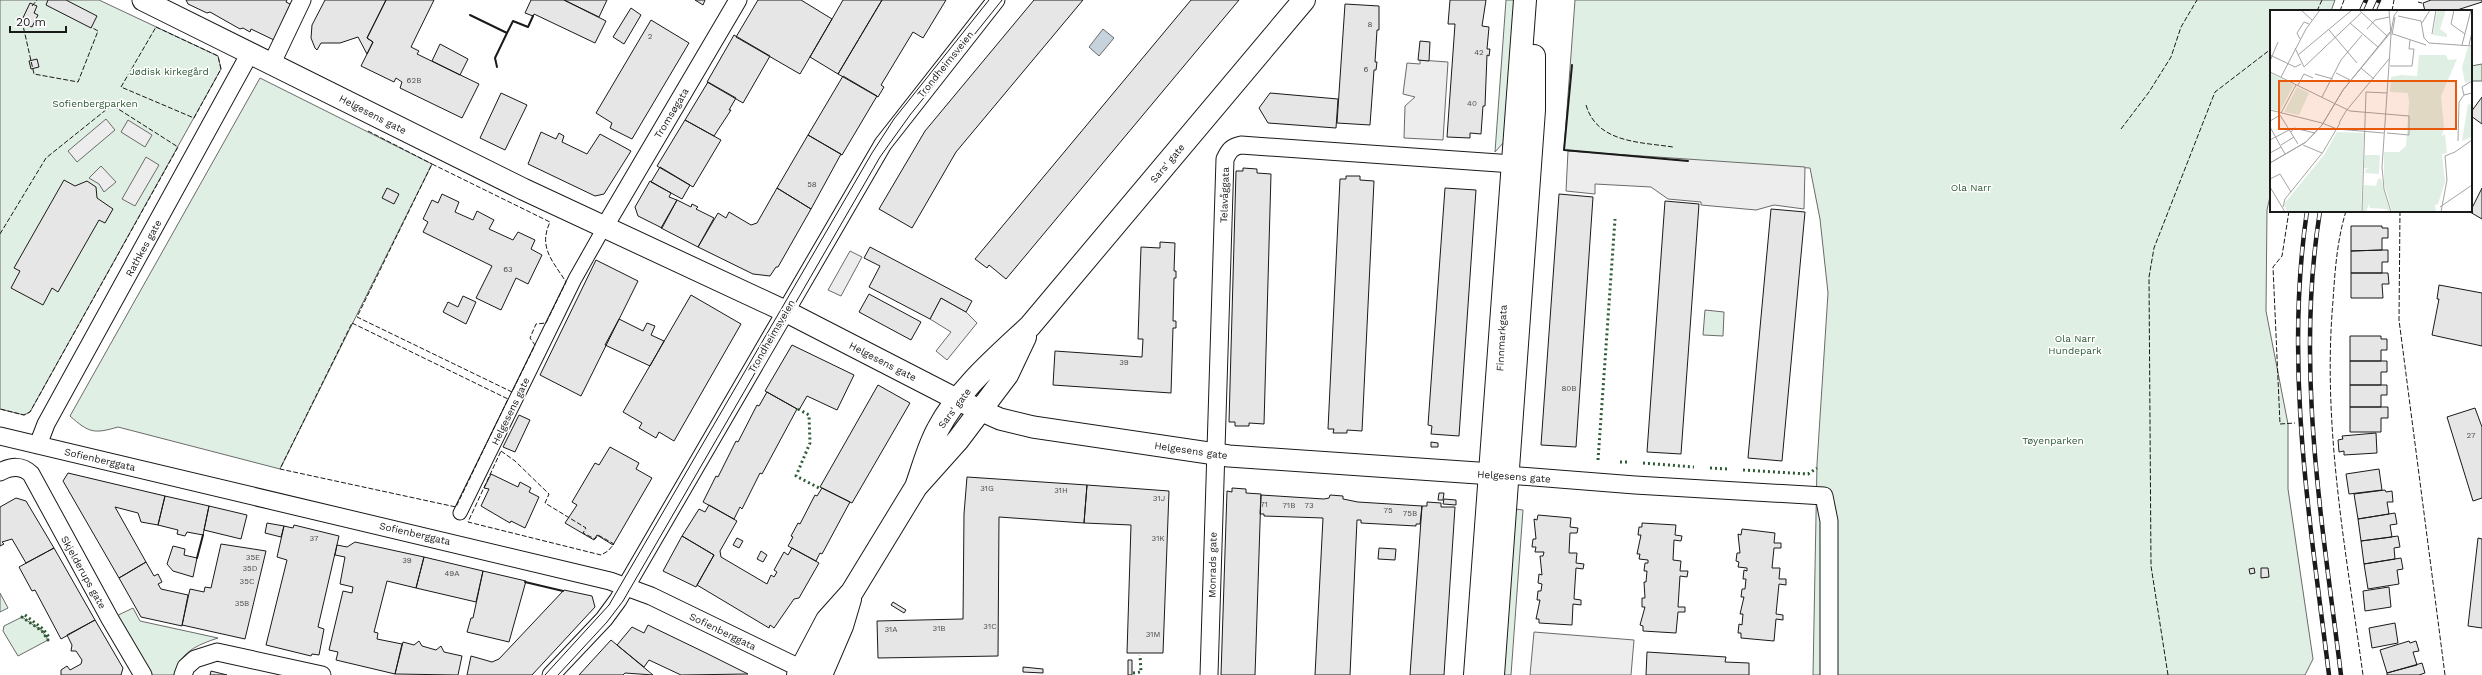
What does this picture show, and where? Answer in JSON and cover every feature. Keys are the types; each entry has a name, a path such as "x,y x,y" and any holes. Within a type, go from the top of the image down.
{"main road":[{"name":"Sars' gate","path":"809,674 842,626 852,592 916,487 938,429 958,400 992,362 1030,326 1304,0"},
{"name":"Finnmarkgata","path":"1493,675 1499,474 1513,164 1525,0"},
{"name":"Finnmarkgata","path":"1475,675 1499,474 1532,141 1534,53 1538,0"},
{"name":"Sars' gate","path":"916,487 954,445 1007,374 1030,326"}],"street":[{"name":"Helgesens gate","path":"143,0 523,189 785,311 979,411 1000,419 1033,427 1215,454 1499,474 1635,486 1824,496 1829,521 1829,675"},
{"path":"272,63 302,0"},
{"name":"Tromsøgata","path":"605,226 738,0"},
{"name":"Trondheimsveien","path":"551,675 604,619 618,600 882,144 996,0"},
{"name":"Rathkes gate","path":"38,445 46,424 250,53"},
{"name":"Telavåggata","path":"1215,454 1225,159 1233,147 1241,145 1513,164"},
{"name":"Helgesens gate","path":"460,512 575,279 605,226"},
{"name":"Sofienberggata","path":"0,436 446,540 625,586 651,596 809,674"},
{"name":"Monrads gate","path":"1209,675 1215,454"},
{"name":"Skjelderups gate","path":"0,472 15,467 25,468 32,474 110,619 143,675"},
{"path":"183,675 186,667 195,659 217,652 322,675"}],"green space":[{"name":"Sofienbergparken","path":"0,0 99,0 218,56 221,69 30,412 24,415 0,409"},
{"path":"1506,0 1515,0 1504,142 1495,152"},
{"name":"Tøyenparken","path":"1575,0 2335,0 2331,10 2270,10 2270,196 2267,210 2266,311 2288,424 2288,489 2313,659 2305,675 1813,675 1817,464 1828,293 1820,219 1810,168 1688,161 1564,150"},
{"path":"2482,64 2482,81 2472,81 2472,66"},
{"path":"260,78 432,164 280,469 118,427 103,431 87,429 70,416"},
{"path":"1705,310 1724,312 1723,336 1703,335"},
{"path":"1515,509 1523,510 1511,675 1503,675"},
{"path":"0,593 8,608 0,612"},
{"path":"133,608 140,621 218,638 190,650 180,660 174,675 143,675 110,619"},
{"path":"22,617 42,631 48,640 18,656 3,631 4,626"}],"shaded area":[{"path":"1103,29 1114,38 1099,56 1089,47"},
{"path":"1420,60 1448,62 1443,140 1404,138 1405,106 1415,97 1403,94 1407,63 1420,64"},
{"path":"106,119 115,130 77,162 68,151"},
{"path":"128,120 152,135 145,147 121,132"},
{"path":"1568,151 1805,167 1804,209 1774,205 1756,210 1701,205 1701,202 1668,199 1651,187 1595,184 1595,194 1566,191"},
{"path":"146,157 159,165 135,206 122,199"},
{"path":"101,166 116,182 104,192 99,184 89,178"},
{"path":"850,251 862,257 841,296 828,290"},
{"path":"941,298 966,312 977,323 947,360 936,351 951,332 930,319"},
{"path":"1534,632 1634,640 1631,675 1530,675"}],"building":[{"path":"48,0 66,0 97,16 91,28 46,5"},
{"path":"186,0 287,0 286,2 292,5 274,40 251,29 250,32 243,28 240,29 210,12 207,13 188,4"},
{"path":"325,0 386,0 367,38 373,42 367,54 358,37 340,43 321,43 317,50 315,48 311,38 312,25"},
{"path":"386,0 434,0 411,47 419,51 417,54 479,84 462,118 400,88 402,82 396,78 394,82 361,66 373,42 367,38"},
{"path":"531,0 564,0 606,21 595,43 534,14 533,16 525,13"},
{"path":"564,0 607,0 599,17"},
{"path":"695,0 705,0 703,5"},
{"path":"758,0 801,0 832,19 800,74 736,37"},
{"path":"843,0 882,0 838,74 810,57"},
{"path":"882,0 946,0 923,38 913,32 881,85 884,87 878,97 838,74"},
{"path":"1034,0 1083,0 956,152 912,228 879,209 925,131"},
{"path":"1191,0 1239,0 1006,279 989,265 987,268 975,259"},
{"path":"1450,0 1486,0 1482,26 1489,27 1487,49 1490,49 1489,56 1487,55 1485,106 1483,106 1481,134 1470,133 1470,138 1447,137 1455,24 1448,24"},
{"path":"2431,0 2482,0 2482,2 2457,10 2425,10 2423,3"},
{"path":"30,3 37,6 34,13 38,15 32,27 21,22"},
{"path":"1345,4 1379,6 1379,30 1377,30 1375,62 1377,62 1376,70 1374,70 1370,125 1337,123"},
{"path":"631,8 641,15 624,44 613,37"},
{"path":"651,20 689,43 632,139 610,128 612,123 596,113"},
{"path":"734,35 770,56 743,103 707,82"},
{"path":"1420,41 1430,42 1429,61 1418,60"},
{"path":"440,44 468,59 460,75 432,61"},
{"path":"37,59 39,67 31,69 29,61"},
{"path":"843,76 877,96 842,155 808,135"},
{"path":"708,82 736,98 729,110 731,110 714,136 685,120"},
{"path":"501,93 527,105 505,150 480,138"},
{"path":"1270,93 1338,99 1336,128 1268,123 1259,108"},
{"path":"2482,97 2482,124 2472,117 2472,111"},
{"path":"685,120 721,140 693,187 657,166"},
{"path":"541,132 556,139 559,133 564,136 562,142 587,154 600,134 631,151 604,194 595,196 528,164"},
{"path":"808,135 841,154 811,209 777,188"},
{"path":"660,167 690,185 682,199 651,182"},
{"path":"1243,168 1257,169 1257,173 1271,174 1264,424 1249,423 1249,426 1235,426 1235,422 1229,422 1236,171 1243,171"},
{"path":"1346,176 1360,176 1360,180 1374,181 1362,431 1347,430 1347,433 1333,433 1334,429 1328,429 1340,179 1346,179"},
{"path":"64,180 75,186 87,181 96,187 97,198 113,209 105,223 99,220 58,292 52,288 43,305 11,288 20,271 14,268"},
{"path":"650,181 671,193 669,197 677,200 662,228 638,216 635,207"},
{"path":"387,188 399,194 394,204 382,198"},
{"path":"777,188 811,209 778,267 776,267 770,276 753,274 698,247 718,213 726,218 729,212 751,225 757,223"},
{"path":"1445,188 1476,190 1459,436 1431,434 1432,426 1428,425"},
{"path":"2482,188 2482,219 2470,212 2472,212 2472,208"},
{"path":"442,194 459,202 455,212 473,220 477,211 494,220 489,229 513,240 518,232 535,240 531,249 542,255 528,284 516,278 501,310 476,298 492,266 423,232 428,222 423,219 432,200 438,203"},
{"path":"1559,194 1593,197 1576,447 1541,445"},
{"path":"677,200 691,207 692,204 698,207 696,209 714,218 698,247 661,228"},
{"path":"1665,201 1699,204 1681,454 1647,452"},
{"path":"1771,209 1805,212 1782,461 1748,458"},
{"path":"2351,226 2382,226 2382,228 2388,228 2388,238 2382,238 2382,250 2351,251"},
{"path":"1160,242 1175,243 1174,271 1176,271 1176,278 1174,278 1173,321 1176,321 1176,328 1173,328 1171,393 1053,385 1055,351 1142,357 1143,339 1138,339 1141,247 1160,248"},
{"path":"870,247 972,301 966,312 941,298 930,319 869,287 880,266 864,258"},
{"path":"2388,250 2388,262 2382,262 2382,273 2351,273 2351,251"},
{"path":"596,260 638,281 581,396 540,375"},
{"path":"2351,273 2388,273 2389,284 2382,284 2383,298 2351,298"},
{"path":"2439,285 2482,293 2482,346 2432,335 2439,299 2437,299"},
{"path":"869,294 921,322 911,340 859,312"},
{"path":"691,295 741,324 674,441 659,432 656,438 639,428 642,423 623,412"},
{"path":"463,296 476,302 466,324 443,312 448,302 458,307"},
{"path":"619,319 643,331 647,323 655,326 651,335 664,341 650,366 605,345"},
{"path":"2350,336 2381,336 2381,339 2387,339 2387,350 2381,350 2381,361 2350,361"},
{"path":"792,345 854,375 837,410 807,396 799,410 765,391"},
{"path":"2350,361 2387,361 2387,372 2381,372 2381,385 2350,385"},
{"path":"878,385 910,403 852,503 820,487"},
{"path":"2350,385 2387,385 2387,395 2381,395 2381,407 2350,407"},
{"path":"767,392 797,409 762,474 760,473 742,509 740,507 734,519 703,502 716,476 718,477 736,441 738,442 757,405 759,406"},
{"path":"2350,407 2388,407 2388,418 2381,418 2381,432 2350,432"},
{"path":"2475,408 2482,427 2482,498 2473,501 2447,417"},
{"path":"519,415 530,420 515,452 503,447"},
{"path":"2376,433 2377,453 2344,455 2344,451 2339,452 2338,440 2343,439 2342,436"},
{"path":"1431,442 1438,443 1438,447 1431,447"},
{"path":"610,447 639,463 636,469 652,478 613,545 597,535 594,540 565,523 577,505 572,502 595,463 599,465"},
{"path":"2379,469 2382,490 2349,494 2346,474"},
{"path":"68,473 165,496 158,525 141,522 138,513 115,507 146,562 119,578 63,481"},
{"path":"491,474 518,487 520,482 531,488 529,492 539,497 525,528 511,521 510,523 481,506 489,489 484,488"},
{"path":"967,477 1087,485 1084,523 999,517 998,656 878,658 877,621 963,619 964,514"},
{"path":"1087,485 1169,491 1163,653 1127,653 1131,525 1084,523"},
{"path":"822,488 850,502 822,554 820,553 816,561 788,546 793,537 791,536 798,523 800,524 815,495 817,496"},
{"path":"1232,488 1246,489 1246,493 1261,494 1255,675 1221,675 1227,491 1232,492"},
{"path":"2385,490 2386,492 2392,491 2393,502 2387,502 2389,514 2358,519 2354,494"},
{"path":"1439,493 1444,493 1443,500 1438,500"},
{"path":"1261,495 1324,499 1329,498 1330,495 1343,496 1343,499 1358,502 1422,506 1420,524 1416,524 1416,526 1361,523 1361,520 1357,520 1350,675 1315,675 1323,518 1264,516 1264,514 1260,514"},
{"path":"165,496 209,506 203,535 187,532 185,536 177,534 178,530 158,525"},
{"path":"16,498 26,501 54,548 26,563 12,539 2,542 4,544 0,546 0,507"},
{"path":"1444,499 1456,500 1456,505 1443,504"},
{"path":"1427,502 1441,503 1441,507 1455,507 1444,675 1410,675 1422,506 1427,506"},
{"path":"709,505 737,521 720,551 721,557 767,584 771,575 774,577 777,572 774,570 784,552 788,555 792,548 819,563 799,598 794,599 774,628 770,625 769,628 697,585 714,555 682,536 699,509 705,512"},
{"path":"209,506 247,515 241,539 204,530"},
{"path":"2395,513 2397,524 2390,525 2392,537 2361,541 2358,519"},
{"path":"1538,515 1571,518 1570,527 1578,528 1577,533 1570,533 1569,553 1577,553 1576,563 1584,564 1583,569 1576,568 1574,599 1581,600 1581,605 1573,604 1572,625 1539,623 1539,619 1536,619 1540,600 1537,600 1538,591 1541,591 1542,584 1538,583 1539,574 1542,575 1540,556 1543,556 1544,552 1535,552 1536,547 1532,547 1533,539 1536,539 1534,519 1537,520"},
{"path":"267,523 284,526 281,537 265,533"},
{"path":"1642,523 1676,525 1675,535 1682,536 1681,541 1674,540 1673,560 1681,561 1680,571 1688,571 1687,577 1680,576 1678,607 1685,607 1685,612 1678,612 1676,633 1643,631 1643,626 1640,625 1645,607 1642,607 1642,598 1645,598 1644,582 1646,582 1647,571 1644,571 1645,563 1648,563 1648,560 1639,559 1640,554 1637,554 1641,535 1638,535 1639,527 1642,527"},
{"path":"294,525 339,536 318,627 324,629 319,655 312,654 311,656 266,645 287,560 277,557 284,526 293,528"},
{"path":"1742,529 1775,533 1774,543 1781,543 1781,548 1774,548 1772,568 1780,568 1779,579 1786,579 1786,585 1779,584 1776,614 1783,615 1783,620 1776,619 1774,641 1741,638 1741,633 1738,633 1739,624 1742,625 1743,614 1740,614 1744,597 1741,597 1742,589 1745,589 1746,579 1743,579 1744,570 1747,571 1747,568 1738,567 1739,562 1736,561 1737,553 1740,553 1738,534 1741,535"},
{"path":"682,536 714,555 696,587 663,571"},
{"path":"2398,536 2400,547 2394,548 2395,559 2364,564 2361,541"},
{"path":"737,538 743,541 739,548 733,545"},
{"path":"2478,538 2482,539 2482,628 2468,626"},
{"path":"355,542 424,557 416,588 387,581 374,632 378,633 377,639 402,644 395,674 336,660 338,652 329,650 343,591 352,593 353,587 340,584 345,557 335,555 337,545 347,547"},
{"path":"221,544 266,551 245,639 182,625 190,589 204,592 205,587 211,588"},
{"path":"173,546 185,549 184,555 197,558 193,577 173,571 167,564"},
{"path":"54,548 95,620 61,639 35,590 32,591 19,567"},
{"path":"1379,548 1396,549 1395,560 1378,559"},
{"path":"761,551 767,555 763,562 757,559"},
{"path":"424,557 483,571 476,602 416,588"},
{"path":"2401,558 2403,569 2397,570 2399,584 2368,589 2364,564"},
{"path":"146,562 154,576 158,574 162,582 158,584 161,589 188,595 182,626 141,617 119,578"},
{"path":"2254,568 2255,573 2250,574 2249,569"},
{"path":"2261,568 2268,568 2269,577 2261,578"},
{"path":"483,571 526,581 509,642 467,632 471,618 473,618"},
{"path":"2389,587 2391,607 2365,611 2363,591"},
{"path":"564,590 592,596 595,607 532,675 467,675 471,656 492,662 499,659"},
{"path":"893,602 906,610 904,613 891,605"},
{"path":"95,620 123,668 121,675 61,675 61,670 67,666 70,670 81,664 82,660 76,651 71,651 72,645 67,635"},
{"path":"2395,623 2398,643 2372,648 2369,628"},
{"path":"648,625 748,674 681,675 649,660 644,667 617,645 632,627 644,633"},
{"path":"611,640 653,675 625,673 623,675 579,675"},
{"path":"419,641 422,646 436,650 441,646 444,652 462,656 458,675 395,674 403,642 414,645"},
{"path":"2409,641 2410,643 2416,641 2419,651 2413,652 2417,665 2387,673 2380,650"},
{"path":"1647,652 1726,657 1725,662 1749,663 1749,675 1646,675"},
{"path":"1128,660 1132,660 1132,675 1128,675"},
{"path":"2422,663 2425,673 2419,675 2387,675 2387,673"},
{"path":"1023,667 1043,669 1043,673 1023,672"},
{"path":"211,671 227,675 210,675"}],"tram line":[{"path":"545,675 609,605 872,153 894,119 989,0"},
{"path":"558,675 607,622 623,601 880,157 910,115 1002,0"}],"railway":[{"path":"2361,10 2366,0"},
{"path":"2374,10 2379,0"},
{"path":"2307,212 2301,269 2298,327 2299,385 2302,443 2314,559 2329,675"},
{"path":"2320,212 2313,269 2310,327 2311,385 2319,501 2341,675"}],"hedge":[{"path":"1598,460 1615,219"},
{"path":"798,409 809,415 810,443 796,476 819,488"},
{"path":"1620,462 1628,462"},
{"path":"1643,463 1694,467"},
{"path":"1710,468 1728,469"},
{"path":"1743,470 1808,474 1817,468"},
{"path":"25,615 43,629 49,637 48,640 42,631 22,617 25,615"},
{"path":"1133,673 1141,672 1140,655"}],"fence":[{"path":"32,6 37,0"},
{"path":"2121,129 2149,92 2171,57 2181,27 2197,0"},
{"path":"2317,10 2322,0"},
{"path":"2340,10 2344,0"},
{"path":"2392,10 2394,0"},
{"path":"2418,2 2422,3"},
{"path":"22,21 34,74 78,82 98,31 91,27"},
{"path":"156,27 218,56 221,69 194,118 121,87 156,27"},
{"path":"2168,675 2151,566 2149,277 2154,248 2215,92 2270,50"},
{"path":"0,234 46,158 112,105 178,147 30,412 24,415 0,409"},
{"path":"1586,105 1592,118 1600,127 1610,134 1634,142 1673,147"},
{"path":"368,131 432,164"},
{"path":"432,164 550,222 547,231 546,247 552,261 566,282 546,323 536,324 530,338 535,345 512,392 357,317 432,164"},
{"path":"2289,212 2282,256 2273,267 2280,424 2295,423"},
{"path":"2346,212 2338,244 2335,278 2330,348 2331,395 2333,442 2343,535 2363,675"},
{"path":"2400,212 2399,320 2445,675"},
{"path":"352,323 508,399 456,507 280,469 352,323"},
{"path":"501,451 515,461 549,494 545,503 586,528 583,533 595,539 598,535 614,544 608,551 601,555 468,522 501,451"}],"wall":[{"path":"470,15 507,33 513,21 528,27 533,16"},
{"path":"497,67 495,58 507,33"},
{"path":"1572,65 1564,150 1688,161"},
{"path":"197,558 203,535"},
{"path":"525,582 563,591"}],"park label":[{"name":"Jødisk kirkegård","path":"169,71"},
{"name":"Ola Narr","path":"1971,187"},
{"name":"Ola Narr Hundepark","path":"2075,344"}]}
